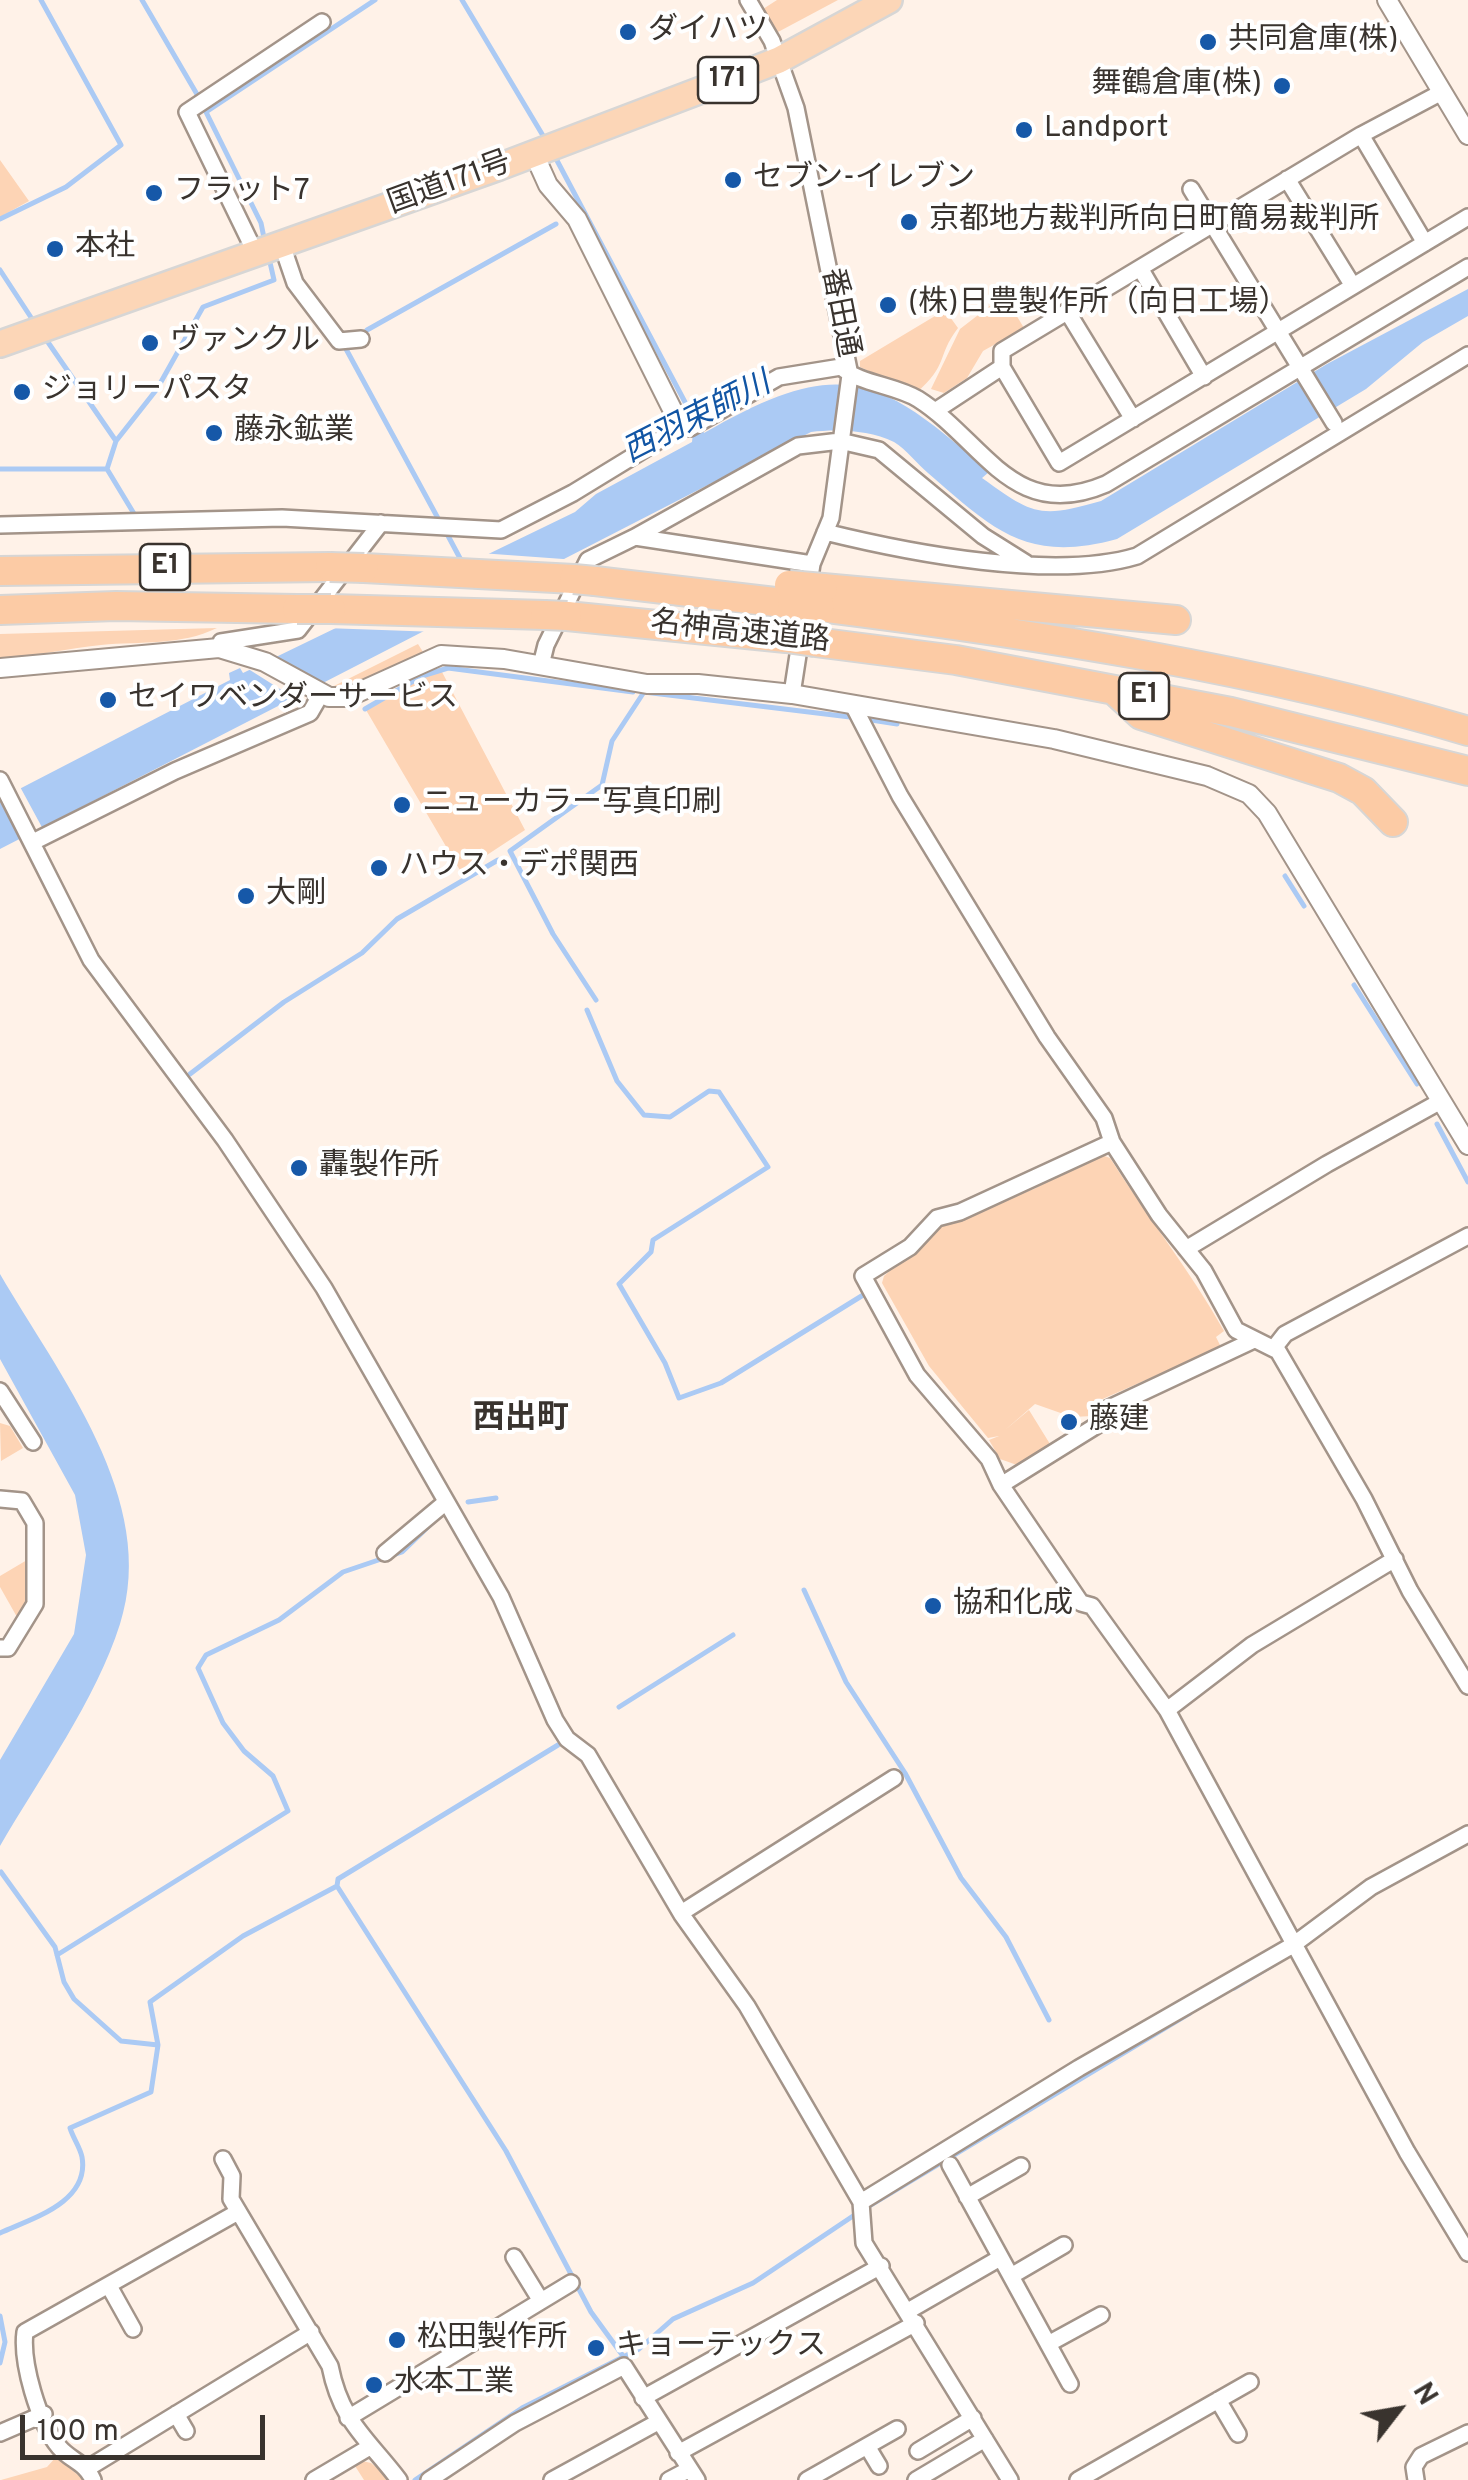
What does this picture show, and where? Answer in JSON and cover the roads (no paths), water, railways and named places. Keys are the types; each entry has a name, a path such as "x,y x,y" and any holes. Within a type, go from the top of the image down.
{"highway":[{"name":"国道171号","path":"0,344 546,150 780,60 888,0"},
{"name":"名神高速道路","path":"0,571 330,567 595,580 672,590 790,594 819,586 964,625 1267,682 1468,731"},
{"path":"819,586 1176,620"},
{"name":"名神高速道路","path":"0,610 116,606 509,612 786,638 956,660 1270,720 1468,771"},
{"path":"1115,691 1141,715 1339,778 1363,791 1392,822"}],"street":[{"name":"番田通","path":"748,0 780,60 796,108 850,375 819,586 792,694"},
{"path":"1387,0 1468,135"},
{"path":"322,22 187,112 271,249 339,342 361,339"},
{"path":"1442,92 1361,135 1002,350 1002,368 1059,463 1468,217"},
{"path":"1361,135 1425,243"},
{"path":"546,150 548,185 577,219 691,426"},
{"path":"1287,179 1353,286"},
{"path":"1191,189 1334,423"},
{"path":"0,524 138,519 381,523 500,530 779,376 841,366 850,375 896,387 935,411 1010,481 1051,496 1080,496 1468,267"},
{"path":"1140,268 1204,377"},
{"path":"1067,312 1133,420"},
{"path":"825,532 879,546 1052,569 1105,566 1137,556 1468,355"},
{"path":"935,411 1002,368"},
{"path":"542,665 546,645 588,560 798,446 841,438 879,450 983,536 1020,556 1028,565"},
{"path":"219,648 222,642 234,637 298,630 381,523"},
{"path":"636,536 819,586"},
{"path":"0,668 219,648 264,662 316,691 348,697 441,656 542,665 647,684 698,684 792,694 1054,740 1206,776 1249,794 1267,813 1468,1146"},
{"path":"33,842 175,771 310,713 316,691"},
{"path":"853,705 900,796 1047,1037 1104,1118 1112,1142 1204,1271 1236,1330 1274,1348 1468,1686"},
{"path":"1,783 91,960 225,1140 324,1288 501,1598 555,1720 567,1739 588,1755 681,1913 747,2006 860,2209 864,2243 1010,2480"},
{"path":"1186,1250 1327,1164 1441,1101"},
{"path":"1112,1142 978,1204 937,1218 910,1247 863,1276 917,1375 990,1459 1001,1485 1081,1603 1092,1606 1167,1710 1195,1769 1268,1890 1295,1948 1468,2253"},
{"path":"1274,1348 1286,1334 1468,1236"},
{"path":"1001,1485 1099,1424 1107,1409 1254,1340"},
{"path":"0,1391 5,1411 33,1442"},
{"path":"0,1499 22,1501 35,1523 36,1604 8,1648 0,1648"},
{"path":"384,1553 446,1502"},
{"path":"1167,1710 1252,1645 1395,1559"},
{"path":"681,1913 894,1778"},
{"path":"860,2209 1078,2068 1295,1948 1371,1887 1468,1834"},
{"path":"223,2159 232,2176 231,2199 330,2366 336,2394 348,2418 368,2448 399,2480"},
{"path":"950,2165 1070,2384"},
{"path":"967,2197 1021,2166"},
{"path":"238,2212 25,2332 22,2359 60,2447 91,2474 176,2414 310,2332"},
{"path":"1011,2276 1064,2245"},
{"path":"514,2257 541,2301"},
{"path":"678,2453 912,2317 1000,2258"},
{"path":"643,2398 881,2266"},
{"path":"348,2418 571,2284"},
{"path":"108,2286 133,2329"},
{"path":"1048,2344 1101,2315"},
{"path":"429,2480 515,2423 624,2366 693,2475 670,2480"},
{"path":"1078,2480 1250,2382"},
{"path":"1218,2400 1238,2434"},
{"path":"0,2432 44,2414"},
{"path":"176,2414 186,2431"},
{"path":"918,2450 973,2418"},
{"path":"552,2480 658,2422"},
{"path":"807,2480 897,2428"},
{"path":"1416,2480 1414,2467 1421,2456 1468,2433"},
{"path":"916,2480 986,2438"},
{"path":"867,2446 880,2466"},
{"path":"314,2480 368,2448"}],"water":[{"path":"1468,289 1468,316 1423,342 1366,389 1117,539 1085,546 1034,544 992,525 894,442 853,431 811,432 0,849 0,799 230,680 229,673 240,668 243,673 575,512 596,494 692,442 693,433 703,427 704,433 790,392 824,385 856,386 886,396 917,413 950,439 989,472 982,478 1013,499 1037,510 1063,510 1101,501 1327,364"},
{"path":"0,1274 97,1440 115,1486 126,1531 129,1578 120,1624 97,1681 0,1846 0,1760 74,1634 86,1555 75,1495 0,1359"}],"waterway":[{"path":"0,219 66,187 121,145 41,0"},
{"path":"142,0 198,96"},
{"path":"265,243 261,223 206,112 375,0"},
{"path":"462,0 545,139"},
{"name":"西羽束師川","path":"553,153 695,421"},
{"path":"367,330 556,224"},
{"path":"136,517 107,469 116,441 157,389 203,307 274,280 269,258"},
{"path":"0,270 34,322"},
{"path":"43,335 116,441"},
{"path":"346,349 440,522"},
{"path":"0,469 107,469"},
{"path":"446,532 462,562"},
{"path":"365,709 422,676 448,668 633,692"},
{"path":"596,1000 553,934 510,851 602,785 612,741 644,692 850,717"},
{"path":"865,719 897,724"},
{"path":"190,1074 284,1002 362,953 397,919 498,860"},
{"path":"1285,876 1304,906"},
{"path":"1354,985 1417,1084"},
{"path":"587,1010 617,1081 644,1115 670,1117 709,1091 719,1092 768,1167 653,1240 651,1252 619,1284 665,1363 679,1398 721,1383 868,1292"},
{"path":"1437,1124 1468,1182"},
{"path":"468,1502 496,1498"},
{"path":"57,1955 288,1811 273,1776 244,1751 223,1723 198,1668 206,1655 279,1620 343,1572 402,1552 433,1522"},
{"path":"804,1590 846,1682 905,1773 961,1878 1006,1937 1049,2020"},
{"path":"619,1707 733,1635"},
{"path":"1,1872 55,1947 64,1982 74,1999 121,2041 158,2045 150,2002 243,1936 337,1886 338,1879 558,1745"},
{"path":"337,1886 506,2151 591,2312 623,2356"},
{"path":"1234,1988 1276,1963"},
{"path":"415,2480 522,2408 639,2349 673,2319 753,2283 859,2212 1190,2013"},
{"path":"0,2233 41,2215 67,2198 82,2173 81,2153 70,2128 151,2092 158,2045"},
{"path":"0,2316 5,2342 0,2363"}],"place":[{"name":"ダイハツ","path":"628,32"},
{"name":"共同倉庫(株)","path":"1208,42"},
{"name":"舞鶴倉庫(株)","path":"1282,86"},
{"name":"Landport","path":"1024,130"},
{"name":"セブン-イレブン","path":"733,180"},
{"name":"フラット7","path":"154,193"},
{"name":"京都地方裁判所向日町簡易裁判所","path":"909,222"},
{"name":"本社","path":"55,249"},
{"name":"(株)日豊製作所（向日工場）","path":"888,305"},
{"name":"ヴァンクル","path":"150,343"},
{"name":"ジョリーパスタ","path":"22,392"},
{"name":"藤永鉱業","path":"214,433"},
{"name":"セイワベンダーサービス","path":"108,700"},
{"name":"ニューカラー写真印刷","path":"402,805"},
{"name":"ハウス・デポ関西","path":"379,868"},
{"name":"大剛","path":"246,896"},
{"name":"轟製作所","path":"299,1168"},
{"name":"藤建","path":"1069,1422"},
{"name":"協和化成","path":"933,1606"},
{"name":"松田製作所","path":"397,2340"},
{"name":"キョーテックス","path":"596,2348"},
{"name":"水本工業","path":"374,2385"}],"district":[{"name":"西出町","path":"521,1421"}]}
